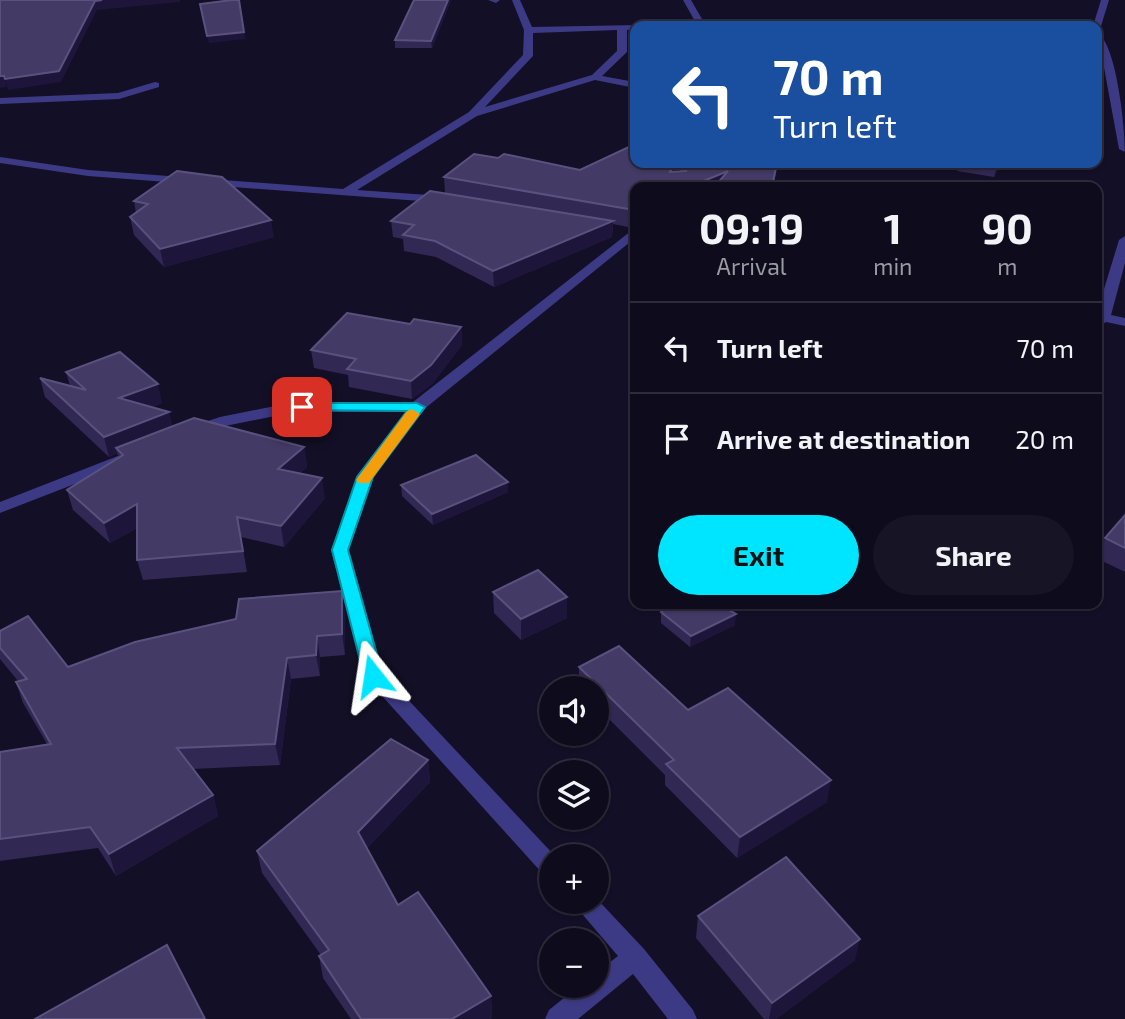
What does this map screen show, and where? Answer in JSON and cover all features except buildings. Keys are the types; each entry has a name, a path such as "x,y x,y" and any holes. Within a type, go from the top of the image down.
{"street":[{"path":"473,114 528,56 529,30 516,0"},
{"path":"687,0 699,21"},
{"path":"1099,21 1105,0"},
{"path":"529,30 630,27"},
{"path":"594,78 622,52 622,28"},
{"path":"1103,60 1125,149"},
{"path":"347,191 473,114 594,78 630,84"},
{"path":"0,101 119,96 155,85"},
{"path":"0,160 88,173 452,201"},
{"path":"539,854 373,676 340,550 365,477 417,407 629,234"},
{"path":"1102,310 1125,240"},
{"path":"1102,319 1125,322"},
{"path":"173,439 223,420 302,407 417,407"},
{"path":"0,508 149,449"},
{"path":"595,914 635,957 684,1019"},
{"path":"558,1019 635,957"}],"slow traffic":[{"path":"364,480 412,414"}],"route":[{"path":"302,407 417,407 365,477 340,550 373,676"}]}
